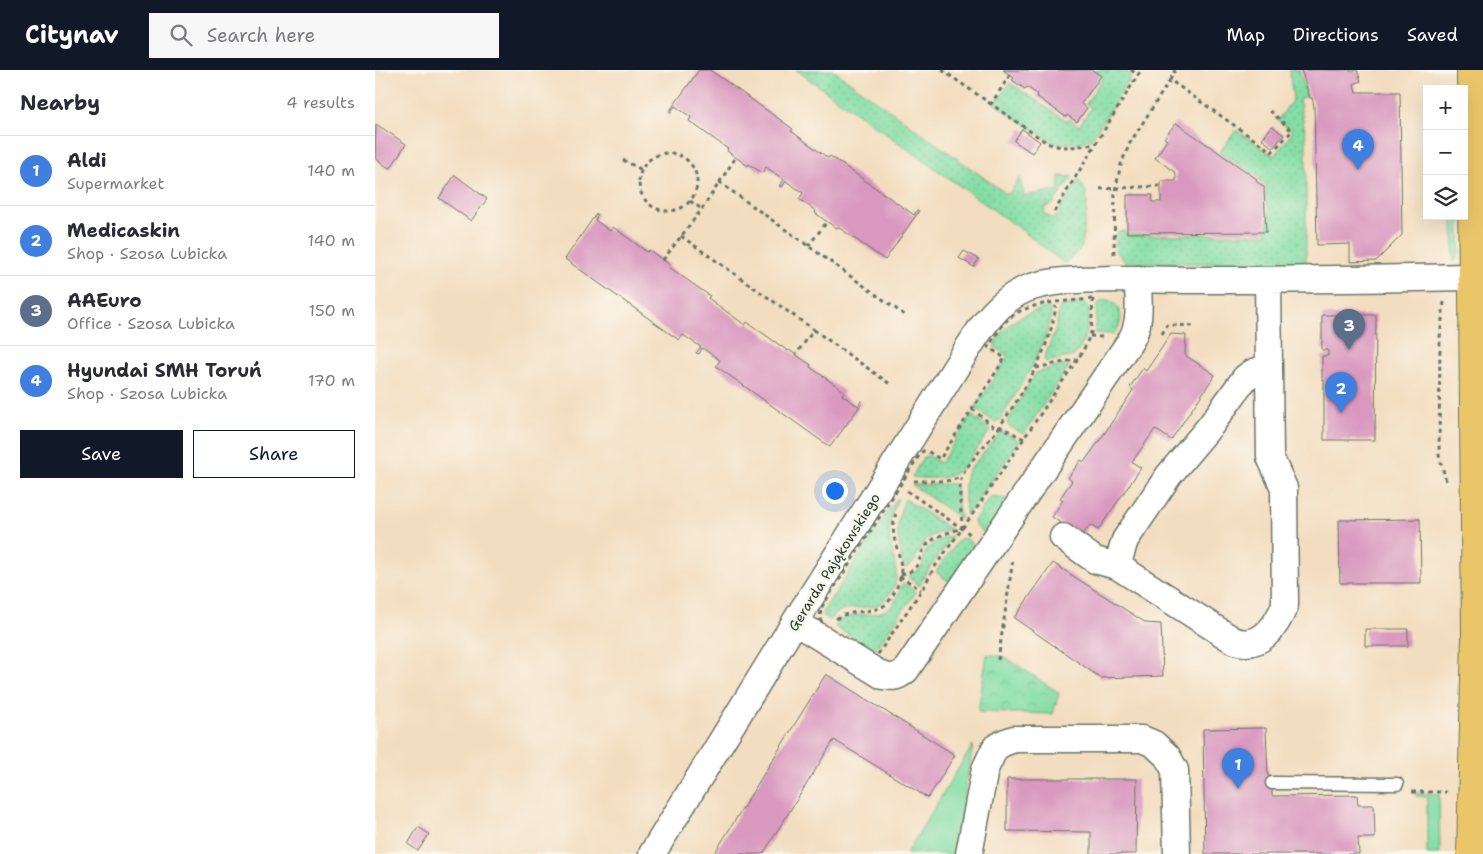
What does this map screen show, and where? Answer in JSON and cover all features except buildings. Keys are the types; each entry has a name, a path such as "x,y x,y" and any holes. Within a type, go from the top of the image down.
{"main road":[{"path":"1471,70 1476,635 1471,854"}],"street":[{"name":"Gerarda Pająkowskiego","path":"652,854 795,622 898,484 981,327 1007,300 1033,287 1061,282 1093,280 1473,277"},
{"path":"795,622 883,676 891,678 899,676 906,670 1002,551 1131,340 1136,331 1138,321 1138,279"},
{"path":"1063,537 1095,560 1117,566 1238,642 1253,642 1267,635 1273,628 1285,605 1284,488 1269,457 1268,280"},
{"path":"1117,566 1125,540 1169,475 1203,436 1245,378 1258,370 1269,370"},
{"path":"969,854 985,769 995,748 1015,739 1142,739 1154,744 1167,756 1175,770 1177,854"}],"lane":[{"path":"1272,783 1402,788"}],"path":[{"path":"942,70 1057,148 1096,144"},
{"path":"1131,70 1138,75"},
{"path":"1054,212 1141,70"},
{"path":"1114,252 1116,188 1121,164 1127,149 1175,70"},
{"path":"991,104 1010,75"},
{"path":"1170,80 1272,152 1292,131 1269,110"},
{"path":"675,154 684,158 691,165 697,183 690,201 682,207 665,211 656,209 648,204 639,188 642,170 647,162 655,156 675,154"},
{"path":"663,260 701,209 736,157"},
{"path":"623,160 642,170"},
{"path":"719,182 906,316"},
{"path":"1100,189 1161,186"},
{"path":"690,201 701,209"},
{"path":"808,246 827,222"},
{"path":"681,236 890,384"},
{"path":"1093,299 1090,336 1083,351 934,568 876,657 827,628 820,619 821,608 898,484 923,451 927,451 940,459 1005,358 988,347 1001,327 1013,316 1036,306 1101,298"},
{"path":"962,528 961,478 964,471 1006,417 1040,360 1052,330 1057,302"},
{"path":"1157,341 1167,325 1196,326"},
{"path":"796,354 814,330"},
{"path":"1090,336 1108,338"},
{"path":"1035,368 1078,359"},
{"path":"972,409 998,427 1024,439"},
{"path":"898,484 961,478"},
{"path":"898,484 962,528 1002,551 998,660"},
{"path":"898,484 902,498"},
{"path":"827,628 835,619 846,614 883,606 893,595 901,575 893,532 897,510"},
{"path":"901,575 917,567 925,546 933,539 962,528"},
{"path":"901,575 921,590"},
{"path":"1402,788 1454,792"}],"green space":[{"path":"796,70 833,70 1008,195 1020,178 1024,196 1059,190 1059,176 1072,177 1053,204 1045,207 1044,214 1053,219 1060,215 1060,208 1079,180 1086,192 1087,204 1082,247 1065,264 1019,228"},
{"path":"1094,70 1125,70 1130,74 1130,79 1096,132 1090,139 1083,142 1054,144 995,104 1010,83 1067,121 1069,119 1079,126 1091,108 1086,104 1103,77"},
{"path":"1289,70 1299,70 1307,96 1299,99 1306,137 1306,263 1126,263 1115,249 1117,232 1125,231 1126,235 1267,234 1269,206 1267,206 1266,185 1259,180 1260,178 1220,152 1236,130 1274,156 1293,132 1278,120 1293,99"},
{"path":"1453,220 1460,220 1460,252 1454,262"},
{"path":"1108,300 1117,306 1121,320 1113,334 1095,333 1097,305 1101,301"},
{"path":"1084,302 1090,307 1082,345 1074,356 1046,362 1044,359 1055,331 1060,306"},
{"path":"1048,307 1052,310 1045,338 1031,368 1000,420 994,422 975,408 1008,356 995,347 995,343 1011,323"},
{"path":"1068,364 1069,366 1024,434 1009,426 1007,422 1036,373"},
{"path":"971,415 991,430 962,468 945,477 912,477 923,457 929,456 941,463"},
{"path":"1003,432 1016,438 1019,442 967,515 965,482 968,471 1000,433"},
{"path":"953,484 956,486 960,518 912,485"},
{"path":"990,497 1007,499 987,535 976,527 974,521"},
{"path":"897,498 889,526 896,568 894,585 890,594 878,604 842,611 829,620 823,613 824,610"},
{"path":"905,499 950,529 927,539 921,546 913,563 906,568 903,565 898,539 899,517"},
{"path":"950,536 952,537 924,576 920,586 909,578 910,574 916,572 921,567 928,548"},
{"path":"965,538 976,546 952,581 947,580 937,573 937,570 958,541"},
{"path":"903,583 916,592 877,647 871,649 835,627 845,618 884,611 892,605"},
{"path":"987,654 1005,657 1059,693 1053,714 978,712"},
{"path":"973,745 954,854 906,854"},
{"path":"1416,793 1439,794 1440,854 1427,854 1427,797 1416,796"}],"place":[{"name":"Hyundai SMH Toruń","path":"1358,170"},
{"name":"AAEuro","path":"1349,350"},
{"name":"Medicaskin","path":"1341,413"},
{"name":"Aldi","path":"1238,789"}]}
